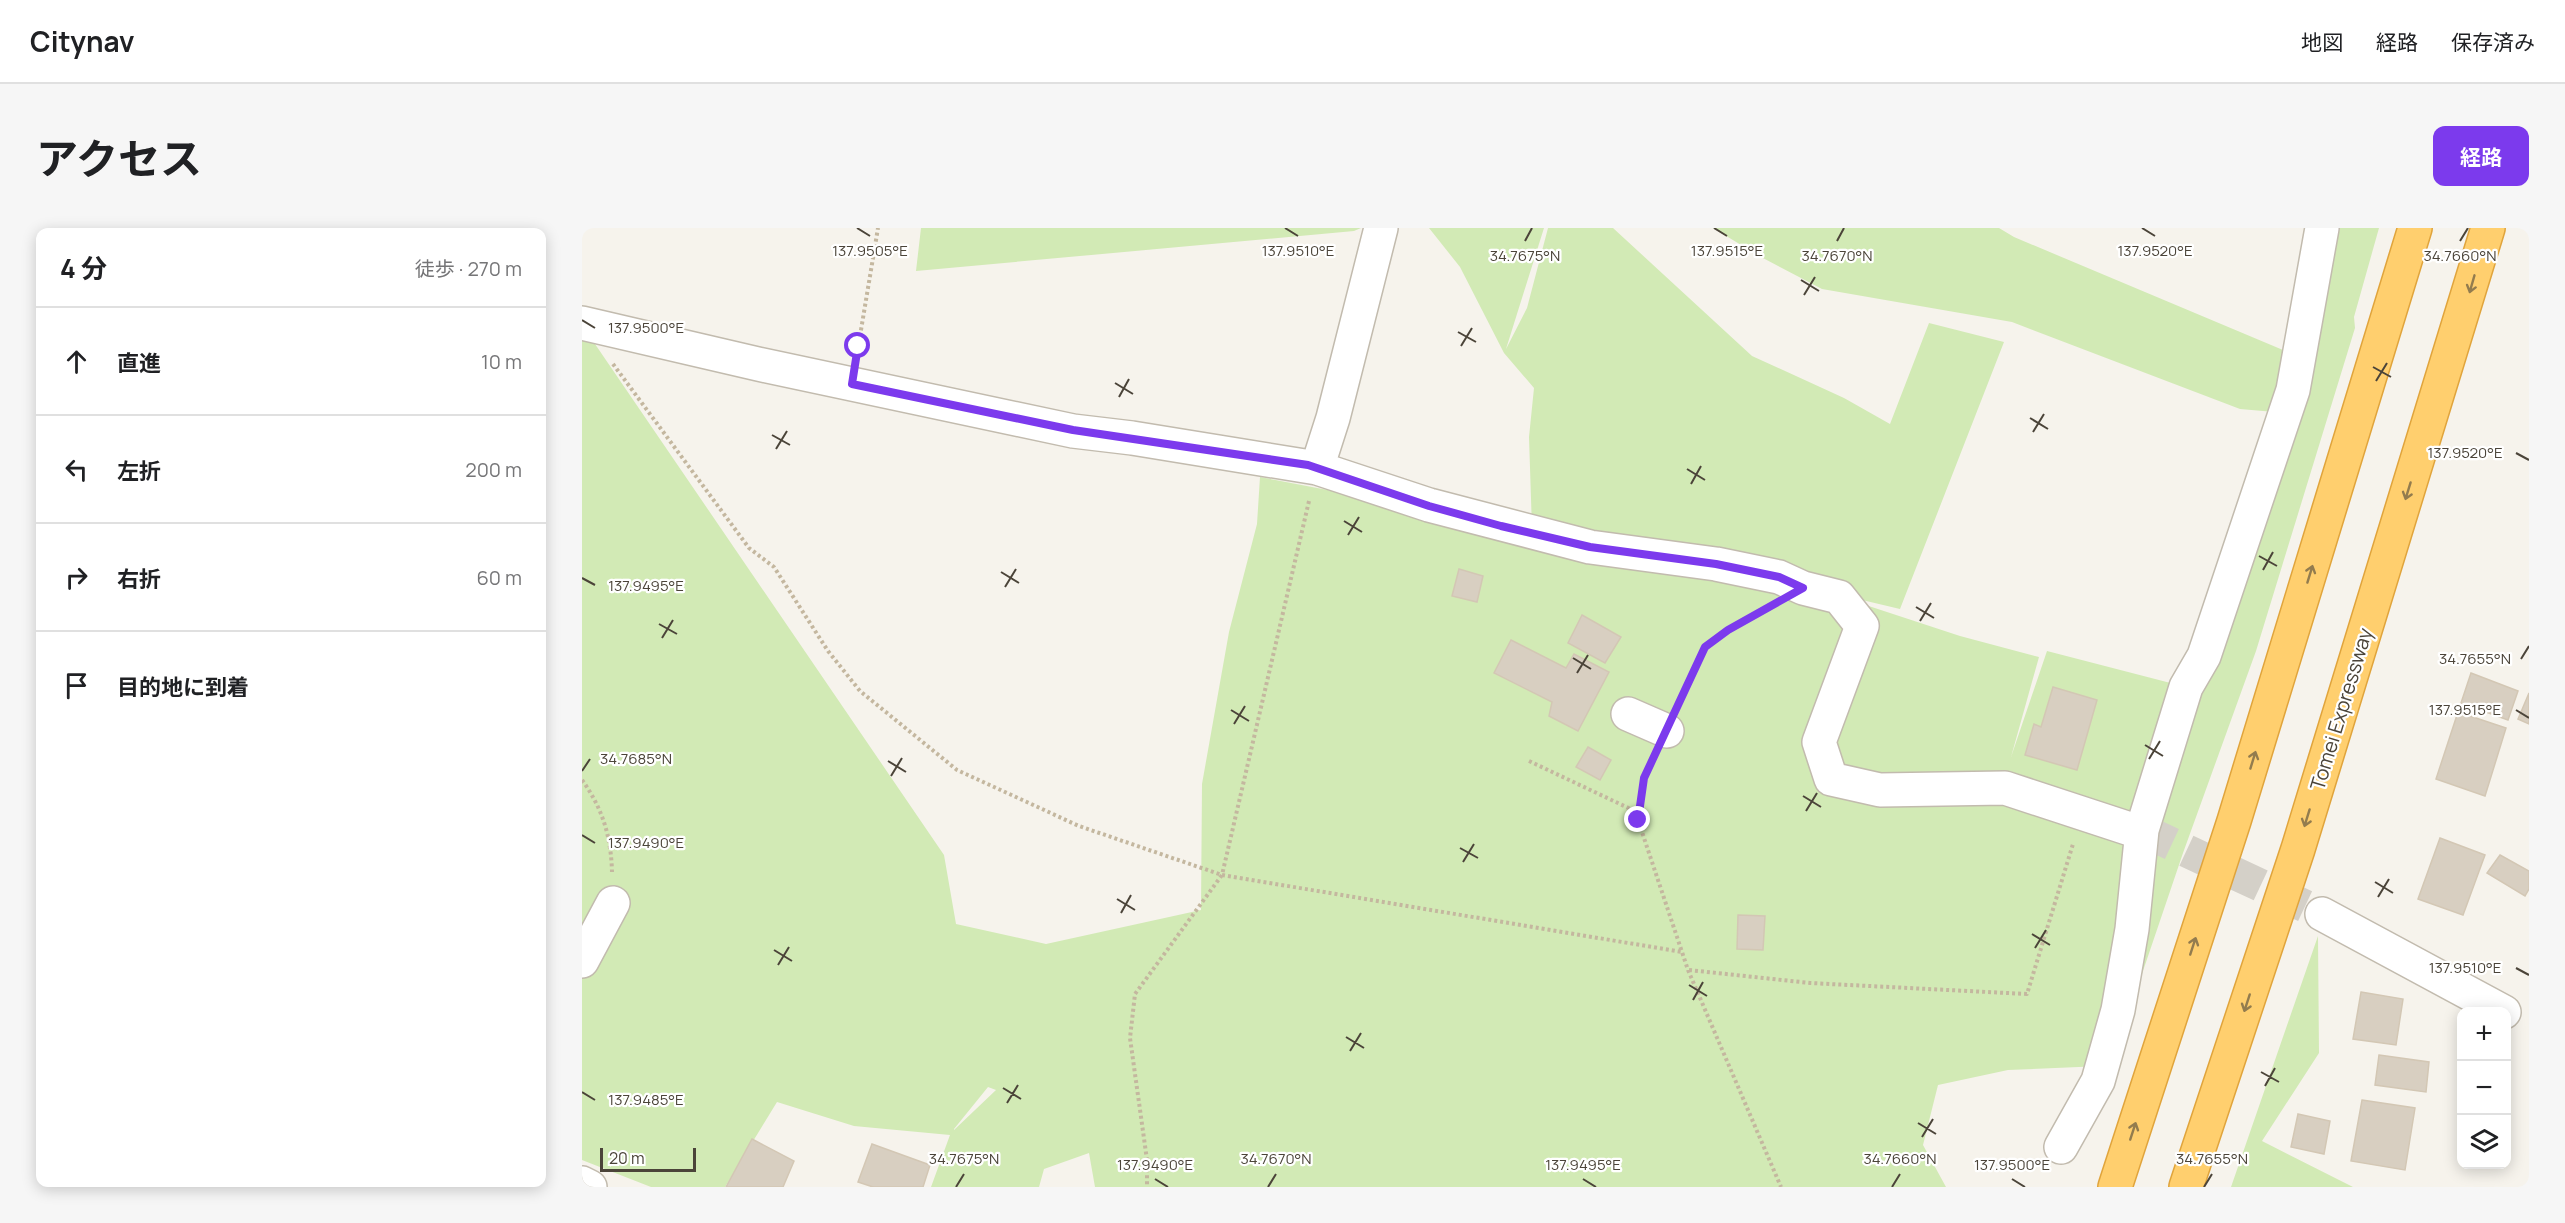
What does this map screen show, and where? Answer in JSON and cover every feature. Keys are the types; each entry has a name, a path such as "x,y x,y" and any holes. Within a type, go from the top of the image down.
{"highway":[{"path":"2115,1187 2234,821 2415,228"},
{"name":"Tomei Expressway","path":"2186,1187 2298,849 2488,228"}],"street":[{"path":"1317,468 1333,418 1381,228"},
{"path":"2061,1147 2098,1081 2118,1010 2132,929 2142,830 2186,687 2204,656 2294,390 2322,228"},
{"path":"583,324 1073,430 1317,468 1429,506 1590,547 1727,566 1779,577 1803,588 1839,597 1862,626 1819,742 1831,779 1880,790 2006,788 2133,830 2142,830"},
{"path":"1628,714 1667,731"},
{"path":"582,961 614,903"},
{"path":"2322,914 2496,1007"},
{"path":"2511,1015 2529,1025"},
{"path":"582,1183 590,1187"}],"path":[{"path":"852,384 878,228"},
{"path":"583,324 749,548 774,567 828,651 860,691 957,770 1078,825 1222,875 1682,952"},
{"path":"1147,1187 1147,1160 1130,1038 1135,994 1222,875 1317,468"},
{"path":"1780,1187 1688,970 1638,820 1644,778 1705,647 1728,630 1803,588"},
{"path":"1529,761 1639,813"},
{"path":"582,780 594,796 611,843 614,903"},
{"path":"1688,970 1810,983 2027,994 2083,814"}],"green space":[{"path":"921,228 1361,228 1354,231 916,271"},
{"path":"1429,228 1544,228 1506,349 1527,308 1548,228 1613,228 1752,356 1844,398 1890,424 1929,323 2004,342 1900,609 1820,590 1960,636 2039,657 2011,757 2047,651 2186,687 2290,430 2340,228 2379,228 2354,317 2355,328 2256,651 2183,853 2125,1024 2102,1066 2008,1070 1938,1085 1923,1145 1946,1187 1095,1187 1089,1153 1044,1169 1039,1187 931,1187 950,1135 854,1126 777,1102 725,1187 651,1187 582,1160 582,325 944,855 956,924 1046,944 1201,910 1202,784 1229,632 1257,524 1260,477 1532,529 1529,437 1534,388 1504,353 1460,267","holes":["988,1087 996,1090 954,1130"]},
{"path":"1713,228 1999,228 2014,237 2283,350 2286,413 2240,409 2012,322 1822,289 1761,257"},
{"path":"2318,936 2319,1053 2262,1141 2353,1187 2231,1187"}],"building":[{"path":"1459,569 1483,576 1477,602 1452,596"},
{"path":"1582,615 1621,637 1605,663 1568,643"},
{"path":"1511,640 1566,668 1574,654 1609,672 1578,731 1549,716 1552,702 1494,673"},
{"path":"2471,673 2518,691 2508,720 2461,703"},
{"path":"2053,687 2097,700 2077,770 2025,755 2034,724 2041,727"},
{"path":"2529,693 2529,724 2518,719"},
{"path":"2458,712 2506,728 2485,796 2436,779"},
{"path":"1588,747 1611,760 1600,780 1576,767"},
{"path":"2440,838 2485,855 2463,915 2418,899"},
{"path":"2500,855 2529,871 2529,889 2525,896 2487,873"},
{"path":"1738,915 1765,916 1763,950 1737,949"},
{"path":"2361,992 2403,999 2396,1045 2353,1039"},
{"path":"2379,1055 2429,1062 2426,1092 2375,1085"},
{"path":"2362,1100 2415,1108 2405,1170 2351,1161"},
{"path":"2298,1114 2330,1121 2324,1154 2291,1147"},
{"path":"752,1139 794,1161 783,1187 726,1187"},
{"path":"872,1144 930,1165 923,1187 873,1187 858,1182"}],"tunnel":[{"path":"2142,830 2322,914"}],"route":[{"path":"858,346 852,384 1073,430 1308,465 1429,506 1501,526 1590,547 1716,564 1779,577 1803,588 1728,630 1705,647 1644,778 1638,820"}]}
